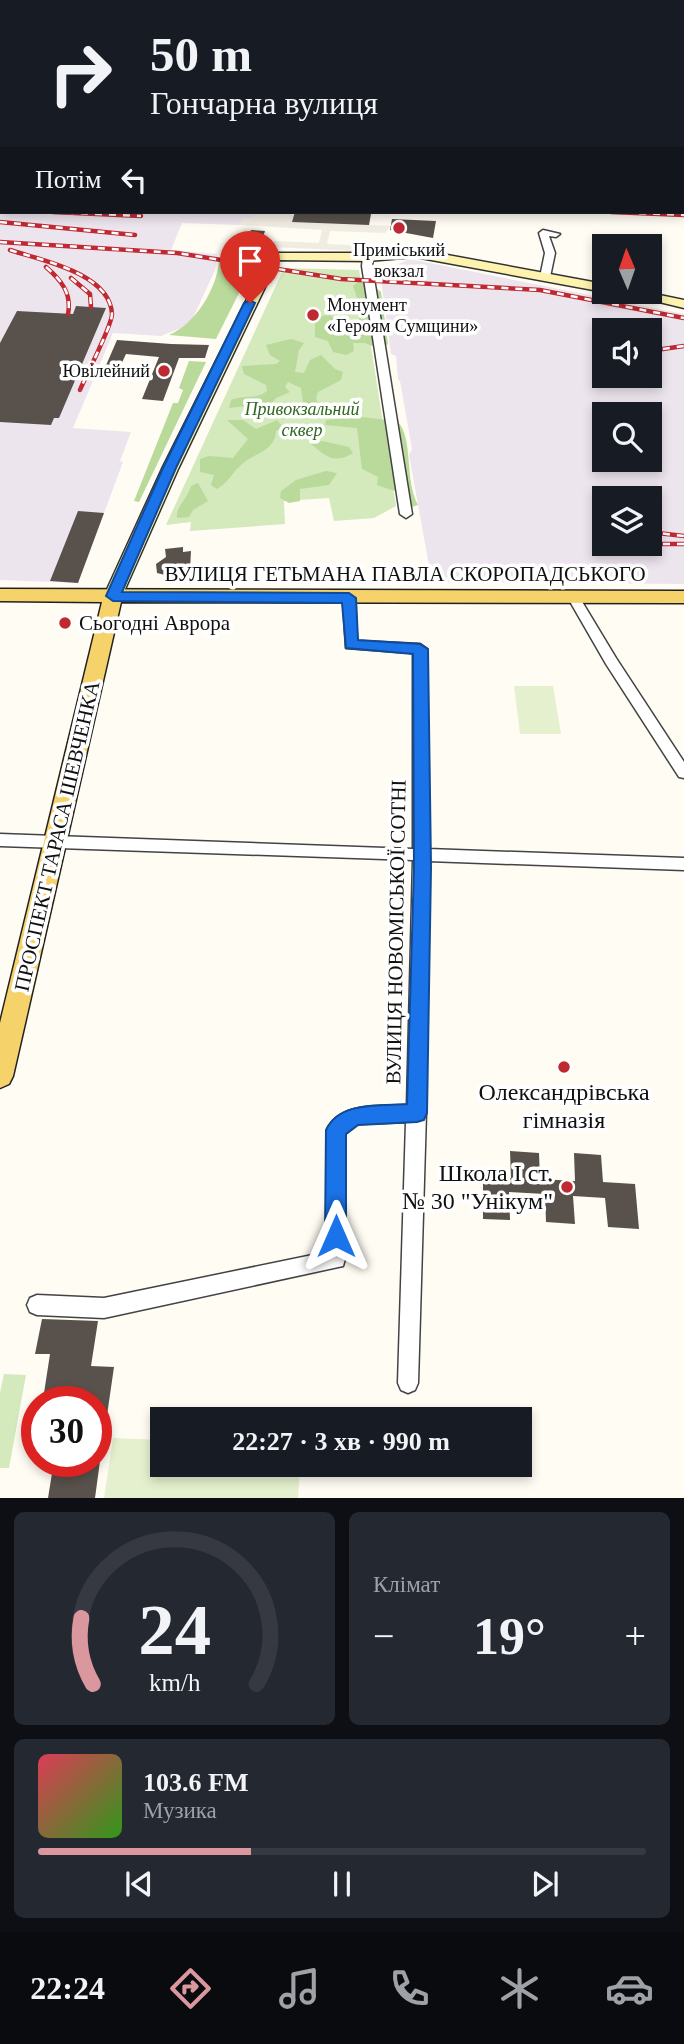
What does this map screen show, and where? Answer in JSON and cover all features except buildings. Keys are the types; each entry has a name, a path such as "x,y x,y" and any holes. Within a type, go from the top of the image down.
{"main road":[{"path":"113,596 170,468 271,259 283,254 368,257 415,253 592,286"},
{"path":"662,300 684,304"},
{"name":"ВУЛИЦЯ ГЕТЬМАНА ПАВЛА СКОРОПАДСЬКОГО","path":"0,596 684,597"},
{"name":"ПРОСПЕКТ ТАРАСА ШЕВЧЕНКА","path":"0,1076 113,596"}],"street":[{"path":"545,277 550,253 543,233 556,234"},
{"path":"368,257 367,266 406,514"},
{"name":"ВУЛИЦЯ НОВОМІСЬКОЇ СОТНІ","path":"349,598 351,645 420,649 422,854 408,1383"},
{"path":"574,598 611,661 684,773"},
{"path":"0,840 684,864"},
{"path":"37,1305 104,1308 336,1259 336,1130 355,1116 417,1113"}],"shaded area":[{"path":"0,214 254,214 253,219 243,218 240,225 182,223 171,250 217,254 215,270 193,318 181,328 161,336 113,333 73,428 131,432 120,461 123,462 78,583 0,580"},
{"path":"254,214 294,214 293,222 391,226 385,233 330,231 327,244 382,247 383,243 388,246 359,251 272,247 274,241 319,243 322,230 240,225 243,218 253,219"},
{"path":"410,259 592,296 592,304 634,304 684,314 684,584 432,582 409,455 412,449 396,356 391,354 380,272"}],"green space":[{"path":"219,261 252,267 216,339 169,335 188,323 203,304 214,283"},
{"name":"Привокзальний сквер","path":"284,268 359,270 396,506 374,518 334,521 329,498 284,501 285,524 190,531 191,522 166,525"},
{"path":"358,282 371,284 381,292 388,344 380,349 365,343 353,343 354,351 346,355 333,352 328,341 315,337 315,324 321,316 330,315 336,319 326,322 328,327 359,327 359,303 353,286"},
{"path":"291,339 304,343 299,350 295,372 304,373 310,360 321,355 335,369 343,372 341,380 318,392 316,398 319,406 304,409 301,388 288,382 285,387 290,392 276,398 272,403 229,408 231,400 258,396 267,391 266,385 244,374 242,366 276,364 280,361 270,355 266,345"},
{"path":"189,361 206,362 139,502 134,501 173,403 178,403 183,390 179,388"},
{"path":"361,417 397,421 402,428 411,483 418,505 408,508 398,492 377,485 378,477 362,469 357,428 325,425 326,420"},
{"path":"227,420 243,420 256,429 277,420 284,428 276,431 268,448 246,461 217,489 211,485 214,475 200,472 200,459 209,456 233,458 248,439"},
{"path":"322,441 349,447 353,453 341,458 331,458 311,444"},
{"path":"326,471 337,473 329,485 300,489 300,501 289,503 280,498 281,491 296,480"},
{"path":"198,483 208,501 193,510 189,517 177,518 178,509 191,486"},
{"path":"514,686 553,686 561,734 520,734"},
{"path":"4,1374 26,1375 24,1386 21,1386 21,1402 9,1468 0,1468 0,1393"},
{"path":"113,1438 150,1439 150,1477 299,1477 298,1498 104,1498 107,1477 112,1477"}],"railway":[{"path":"97,214 141,216"},
{"path":"660,214 684,215"},
{"path":"0,222 135,235"},
{"path":"0,242 177,253 341,279 540,290 684,318"},
{"path":"10,250 72,270 87,278 108,300 111,320 80,390"},
{"path":"46,267 67,293 68,314"},
{"path":"71,278 90,294 91,307"},
{"path":"662,349 684,346"},
{"path":"662,533 684,536"},
{"path":"662,544 684,544"}],"place":[{"name":"Приміський вокзал","path":"399,228"},
{"name":"Монумент «Героям Сумщини»","path":"313,315"},
{"name":"Ювілейний","path":"164,371"},
{"name":"Сьогодні Аврора","path":"65,623"},
{"name":"Олександрівська гімназія","path":"564,1067"},
{"name":"Школа І ст. № 30 \"Унікум\"","path":"567,1187"}],"route":[{"path":"250,303 170,468 113,596 349,598 351,645 420,649 422,867 417,1113 355,1116 336,1130 336,1236"}]}
